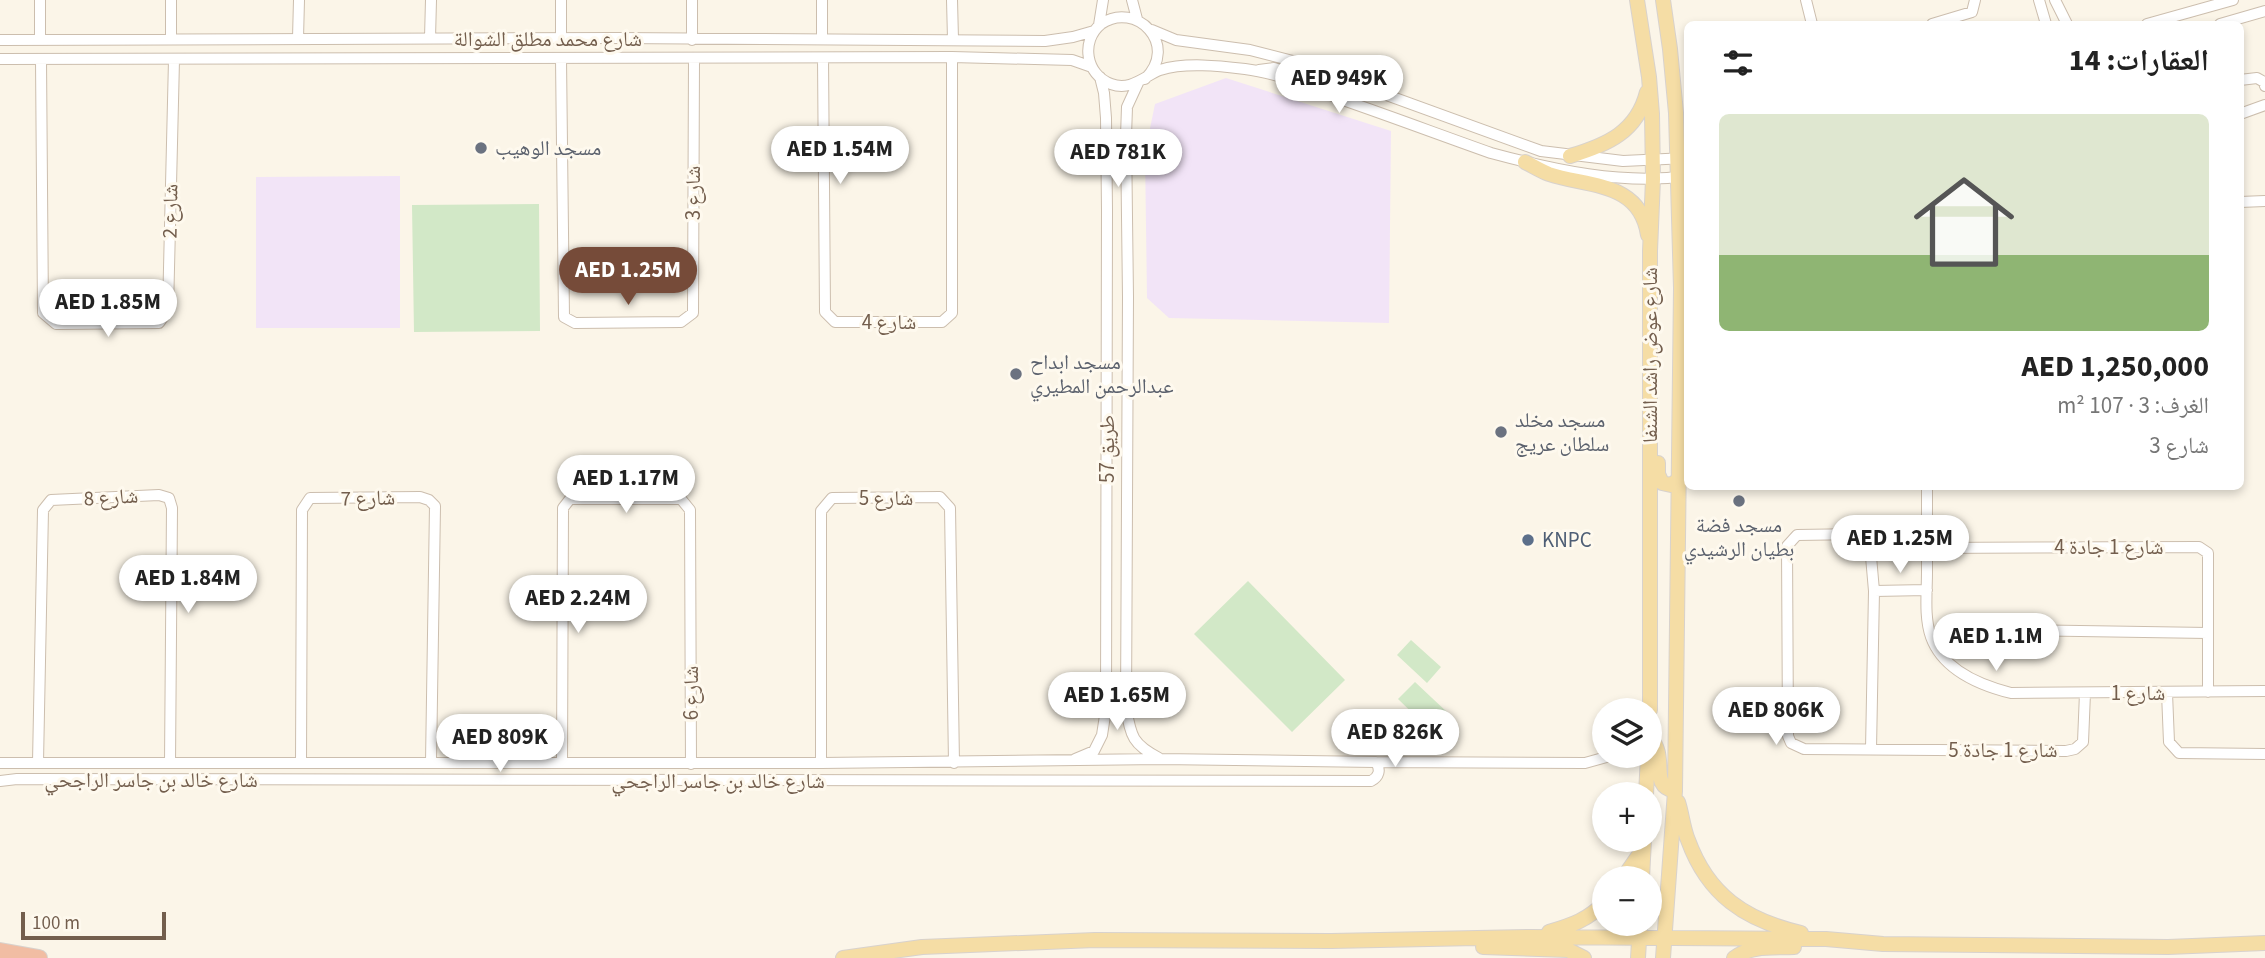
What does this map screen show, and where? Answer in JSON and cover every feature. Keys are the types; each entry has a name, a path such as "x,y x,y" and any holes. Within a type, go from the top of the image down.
{"highway":[{"path":"0,951 39,958"}],"main road":[{"name":"شارع عوض راشد الشنفا","path":"1637,0 1649,77 1653,161 1650,251 1650,698"},
{"name":"شارع عوض راشد الشنفا","path":"1663,0 1671,48 1682,159 1675,791 1663,958"},
{"path":"1671,48 1684,88"},
{"path":"1570,156 1603,146 1628,129 1641,109 1649,77"},
{"path":"1525,162 1550,174 1598,183 1621,194 1634,205 1644,219 1650,251"},
{"path":"1681,288 1684,264"},
{"path":"1651,354 1657,384 1660,479 1662,483 1671,485 1678,480"},
{"path":"1660,768 1661,784 1666,789 1675,791 1687,838 1702,871 1721,895 1756,919 1782,929 1826,939"},
{"path":"1530,937 1580,923 1592,915"},
{"path":"843,958 922,947 969,944 1095,940 1331,941 1592,934"},
{"path":"1638,958 1640,936"},
{"path":"1657,936 1826,939 1883,944"},
{"path":"1331,941 1569,950 1584,958"},
{"path":"1734,958 1755,949 1883,944 2168,947 2265,943"}],"street":[{"path":"40,0 40,40"},
{"path":"171,0 171,39"},
{"path":"298,38 299,0"},
{"path":"430,0 430,38"},
{"path":"561,0 561,40"},
{"path":"692,0 692,40"},
{"path":"822,0 822,38"},
{"path":"953,0 953,39"},
{"path":"1103,0 1097,28 1088,49 1092,67 1100,77 1115,85 1127,86 1160,71 1174,68 1256,71 1321,91 1491,153 1525,162 1595,175 1653,179 1682,177"},
{"path":"1132,0 1138,19"},
{"path":"1806,0 1811,21"},
{"path":"1943,21 1972,12 1975,0"},
{"path":"2039,0 2045,21"},
{"path":"2055,0 2066,21"},
{"path":"2158,21 2232,0"},
{"path":"2230,21 2265,10"},
{"path":"1097,28 1118,16 1138,19 1152,30 1176,40 1250,50 1361,84 1541,150 1623,161 1682,159"},
{"name":"شارع محمد مطلق الشوالة","path":"0,40 822,38 1045,41 1073,37 1097,28"},
{"path":"1141,81 1154,69 1158,56 1157,42 1152,30"},
{"path":"615,59 623,49 617,38"},
{"path":"126,39 119,44 117,50 130,60"},
{"path":"92,60 98,56 99,50 95,40"},
{"path":"651,40 644,43 642,50 643,55 651,59"},
{"name":"شارع محمد مطلق الشوالة","path":"0,59 952,57 1051,58 1072,60 1092,67"},
{"name":"شارع 4","path":"822,58 825,312 835,322 942,322 952,313 952,57"},
{"name":"شارع 3","path":"561,59 564,317 575,323 681,322 693,313 694,59"},
{"name":"شارع 2","path":"41,60 43,313 56,324 159,323 168,310 174,60"},
{"path":"1256,71 1274,68 1352,93 1358,93 1361,84"},
{"name":"طريق 57","path":"1070,761 1094,751 1102,735 1106,709 1107,189 1106,118 1100,77"},
{"path":"2244,80 2258,78 2265,86"},
{"name":"طريق 57","path":"1141,81 1127,107 1126,708 1131,736 1142,749 1161,759"},
{"path":"2244,113 2265,105"},
{"path":"1107,189 1115,193 1126,188"},
{"path":"2244,202 2265,201"},
{"path":"1107,210 1115,205 1127,210"},
{"name":"شارع 1","path":"1927,490 1927,590 1931,636 1945,658 1970,679 1989,688 2011,693 2265,691"},
{"name":"شارع 8","path":"38,762 43,510 51,500 159,495 169,498 172,508 170,763"},
{"name":"شارع 7","path":"301,763 302,510 310,498 420,497 435,506 431,762"},
{"name":"شارع 5","path":"821,763 821,511 832,498 940,497 950,508 954,763"},
{"name":"شارع 6","path":"562,763 563,509 570,499 681,499 690,509 691,764"},
{"name":"شارع 1 جادة 5","path":"1871,750 1874,591 1870,545 1861,534 1797,535 1787,546 1788,736 1791,743 1804,749 1871,750 2066,751 2075,749 2082,742 2085,693"},
{"name":"شارع 1 جادة 4","path":"1927,548 2199,547 2208,553 2208,692"},
{"path":"1874,591 1927,590"},
{"path":"2021,630 2208,633"},
{"path":"2167,693 2169,742 2179,753 2265,754"},
{"path":"1106,709 1109,714 1119,716 1126,708"},
{"name":"شارع خالد بن جاسر الراجحي","path":"0,763 691,764 1161,759 1592,761"},
{"name":"شارع خالد بن جاسر الراجحي","path":"0,781 1371,781 1379,773 1376,762"},
{"path":"478,781 485,773 481,763"},
{"path":"510,763 510,781"}],"shaded area":[{"path":"1226,78 1391,131 1389,323 1169,318 1147,298 1145,153 1155,104"},
{"path":"400,176 400,328 256,328 256,177"}],"green space":[{"path":"539,204 540,331 414,332 412,205"},
{"path":"1248,581 1345,680 1292,732 1194,634"},
{"path":"1411,640 1441,667 1427,683 1397,655"},
{"path":"1415,682 1448,713 1431,731 1398,699"}],"place":[{"name":"مسجد الوهيب","path":"481,148"},
{"name":"مسجد ابداح عبدالرحمن المطيري","path":"1016,374"},
{"name":"مسجد مخلد سلطان عريج","path":"1501,432"},
{"name":"مسجد فضة بطيان الرشيدي","path":"1739,501"},
{"name":"KNPC","path":"1528,540"}]}
